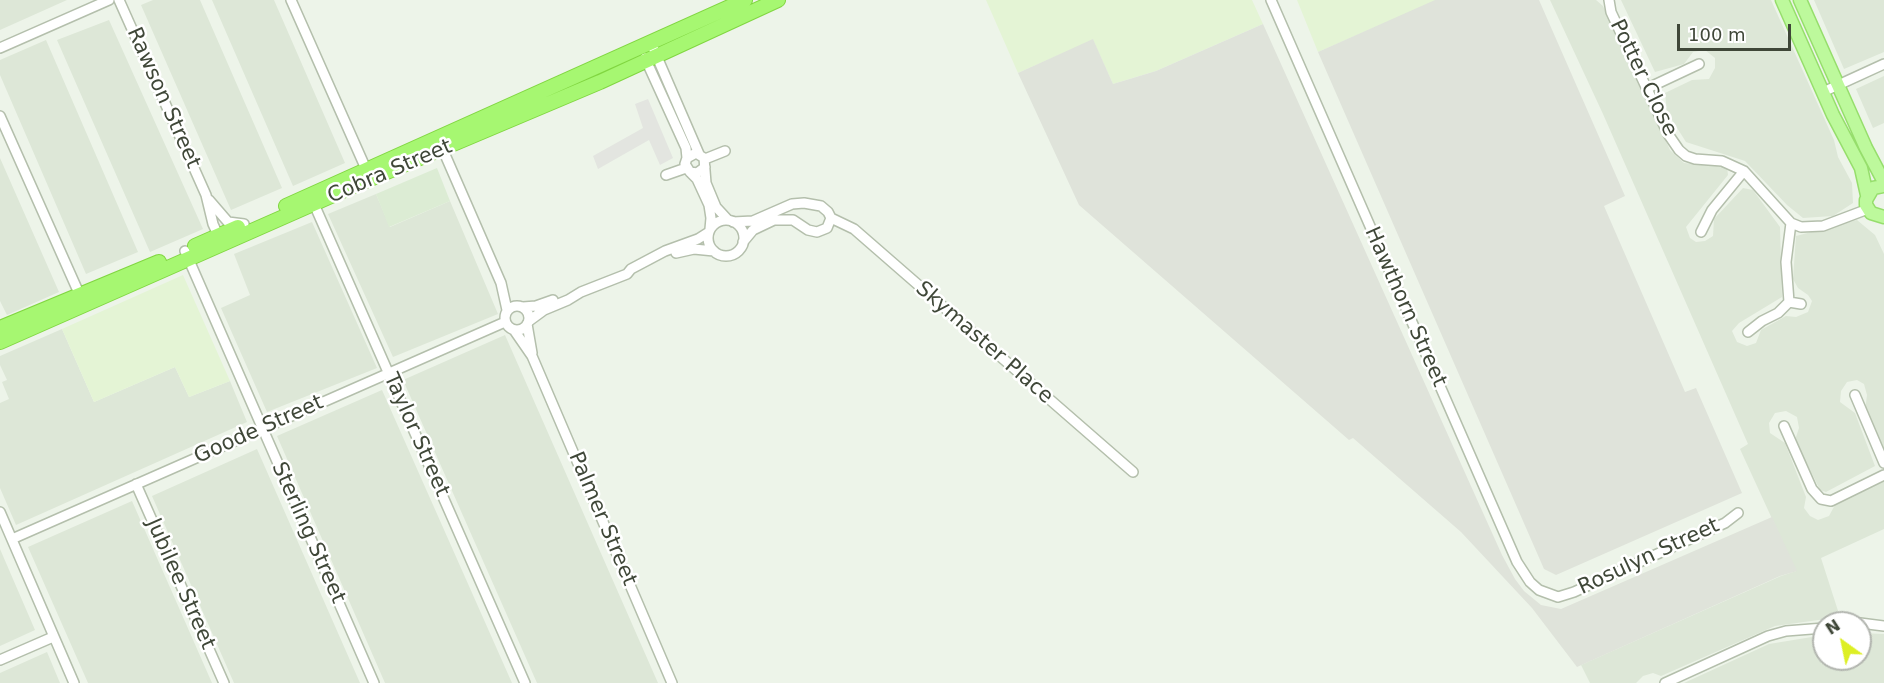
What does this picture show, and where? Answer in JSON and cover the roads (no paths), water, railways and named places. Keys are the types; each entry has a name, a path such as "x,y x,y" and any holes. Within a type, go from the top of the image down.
{"highway":[{"name":"Cobra Street","path":"443,150 649,52 745,0"},
{"name":"Cobra Street","path":"186,255 218,235 249,227 314,204 418,153 763,3 778,0"},
{"path":"418,153 431,144 443,150"},
{"name":"Cobra Street","path":"0,328 81,300 249,227 366,169 418,153"},
{"path":"356,185 363,178 366,169"},
{"name":"Cobra Street","path":"0,342 81,300"}],"main road":[{"path":"1782,0 1823,92 1861,168 1867,195 1866,205 1875,216 1883,219"},
{"path":"1800,0 1884,184 1873,188 1867,195"}],"street":[{"path":"0,48 108,0"},
{"name":"Rawson Street","path":"119,0 206,195 218,235"},
{"path":"291,0 366,169"},
{"name":"Hawthorn Street","path":"1271,0 1517,562 1522,572 1539,590 1558,597"},
{"name":"Potter Close","path":"1609,0 1611,12 1668,135 1679,150 1695,159 1722,161 1744,171 1791,224"},
{"path":"649,52 703,160 706,183 718,211 741,230 743,242"},
{"path":"649,52 686,148 688,166 697,178 709,205 711,218 708,242 714,251"},
{"path":"1648,88 1699,64"},
{"path":"1823,92 1884,64"},
{"path":"0,116 81,300"},
{"path":"443,150 501,283 507,310 505,321 514,330 522,329 544,310 581,292"},
{"path":"703,160 725,151"},
{"path":"688,166 692,153 703,160"},
{"path":"666,175 688,166 700,172 703,160"},
{"path":"1701,232 1712,210 1744,171"},
{"name":"Rawson Street","path":"206,195 228,222 249,227"},
{"path":"298,201 308,200 314,204"},
{"name":"Skymaster Place","path":"731,221 753,221 792,204 804,203 821,206 831,218 854,230 1133,472"},
{"name":"Taylor Street","path":"314,204 525,683"},
{"path":"1748,332 1762,321 1778,313 1789,302 1786,262 1791,224 1811,228 1823,226 1868,209"},
{"path":"653,259 694,249 714,251 723,255 734,254 753,230 774,220 793,220 808,230 817,232 827,228 831,218"},
{"path":"507,310 520,306 536,306 581,292 603,282 609,283 665,251 698,239 718,222 731,221"},
{"name":"Sterling Street","path":"186,255 374,683"},
{"path":"501,283 529,315 528,323"},
{"path":"1789,302 1801,304"},
{"name":"Goode Street","path":"12,538 505,321"},
{"name":"Palmer Street","path":"528,323 532,356"},
{"name":"Palmer Street","path":"514,330 532,356 672,683"},
{"path":"1855,395 1884,463"},
{"path":"1784,426 1812,489 1821,500 1831,501 1884,475"},
{"name":"Jubilee Street","path":"136,484 224,683"},
{"path":"1817,510 1821,500"},
{"path":"0,512 74,683"},
{"name":"Rosulyn Street","path":"1558,597 1574,592 1725,523 1738,513"},
{"path":"1665,683 1768,636 1786,631 1812,629"},
{"path":"0,660 53,637"}]}
